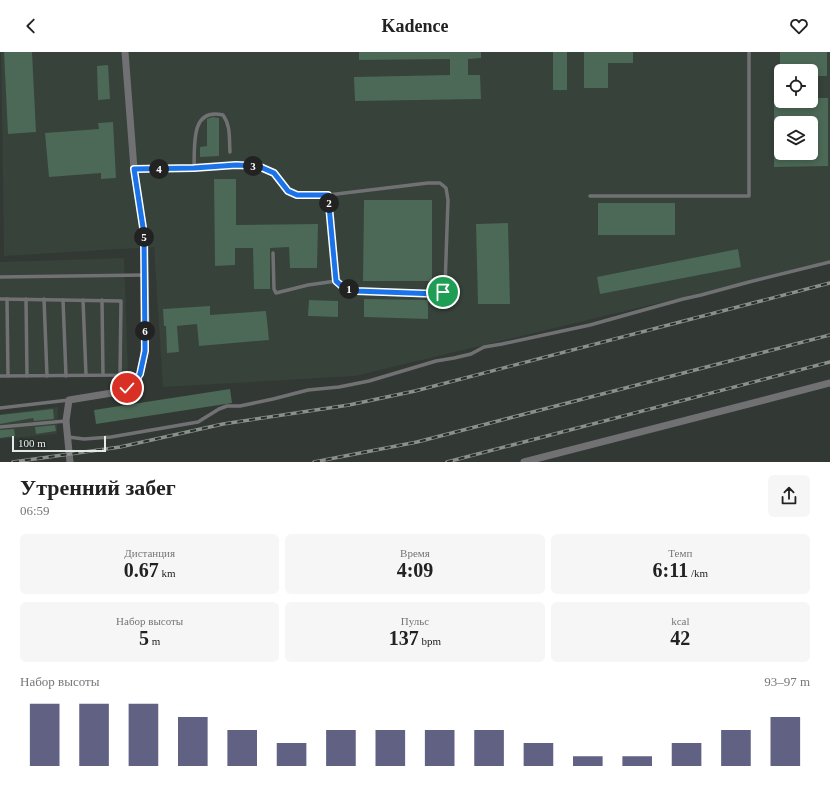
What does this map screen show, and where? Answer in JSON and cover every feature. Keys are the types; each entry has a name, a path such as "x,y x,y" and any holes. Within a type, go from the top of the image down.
{"street":[{"path":"70,462 66,421 69,400 118,392 135,382 140,374 145,351 144,234 134,169 126,52"},
{"path":"524,462 830,383"}],"lane":[{"path":"590,196 749,196 749,52"},
{"path":"194,168 197,128 203,116 217,113 224,115 229,128 230,152"},
{"path":"134,169 194,168 236,165 258,166 274,173 288,191 297,195 328,195 428,183 440,183 446,188 448,200 445,287 443,292 438,294 356,291 344,288 336,281 328,195"},
{"path":"273,253 274,289 276,294 308,285 336,281"},
{"path":"68,437 84,439 111,437 198,422 219,409 227,406 240,406 308,390 339,387 369,381 436,361 471,354 484,347 590,325 683,298 701,295 830,262"},
{"path":"0,277 145,275"},
{"path":"0,299 122,300 120,375 0,376"},
{"path":"6,299 8,376"},
{"path":"26,299 27,376"},
{"path":"44,300 47,376"},
{"path":"63,300 66,376"},
{"path":"83,300 86,376"},
{"path":"102,300 103,375"},
{"path":"0,408 69,400"},
{"path":"0,427 66,421"}],"shaded area":[{"path":"1,52 830,52 830,262 355,376 163,387 154,247 4,256"},
{"path":"124,258 128,373 0,374 0,262"},
{"path":"58,407 57,434 0,439 0,414"}],"building":[{"path":"4,52 32,52 36,132 8,134"},
{"path":"359,52 481,52 481,58 468,59 468,75 480,75 481,99 355,101 354,77 450,75 450,59 359,60"},
{"path":"553,52 567,52 567,90 553,90"},
{"path":"584,52 633,52 633,63 608,63 608,88 584,88"},
{"path":"780,52 827,52 827,76 818,76 818,64 780,64"},
{"path":"108,65 110,99 98,100 97,66"},
{"path":"818,98 828,98 828,166 774,167 774,160 818,160 818,116 774,116 774,108 818,108"},
{"path":"213,117 219,118 219,156 200,157 200,147 207,146 207,119"},
{"path":"113,122 116,178 101,179 101,173 49,177 45,133 99,129 98,123"},
{"path":"214,179 236,179 236,225 318,224 317,268 290,268 289,247 270,248 270,289 254,289 253,248 235,248 235,265 215,266"},
{"path":"364,200 432,200 432,281 363,281"},
{"path":"598,203 675,203 675,235 598,235"},
{"path":"508,223 510,304 478,304 476,224"},
{"path":"738,249 741,267 600,294 597,277"},
{"path":"364,299 428,300 428,319 364,317"},
{"path":"309,300 338,301 338,317 308,316"},
{"path":"210,306 210,315 266,311 269,340 199,346 197,324 177,326 179,352 167,353 166,326 164,326 163,309"},
{"path":"230,389 232,403 96,424 94,410"},
{"path":"53,409 54,419 34,421 33,418 0,424 0,415"},
{"path":"55,425 56,431 36,434 35,427"},
{"path":"14,429 15,436 0,438 0,430"}],"railway":[{"path":"13,462 120,447 223,424 349,405 415,391 830,283"},
{"path":"314,462 417,442 830,335"},
{"path":"447,462 830,362"}],"route":[{"path":"127,388 135,382 140,374 145,351 146,326 144,234 134,169 194,168 236,165 258,166 274,173 288,191 297,195 328,195 336,281 344,288 356,291 438,294 443,292"}]}
